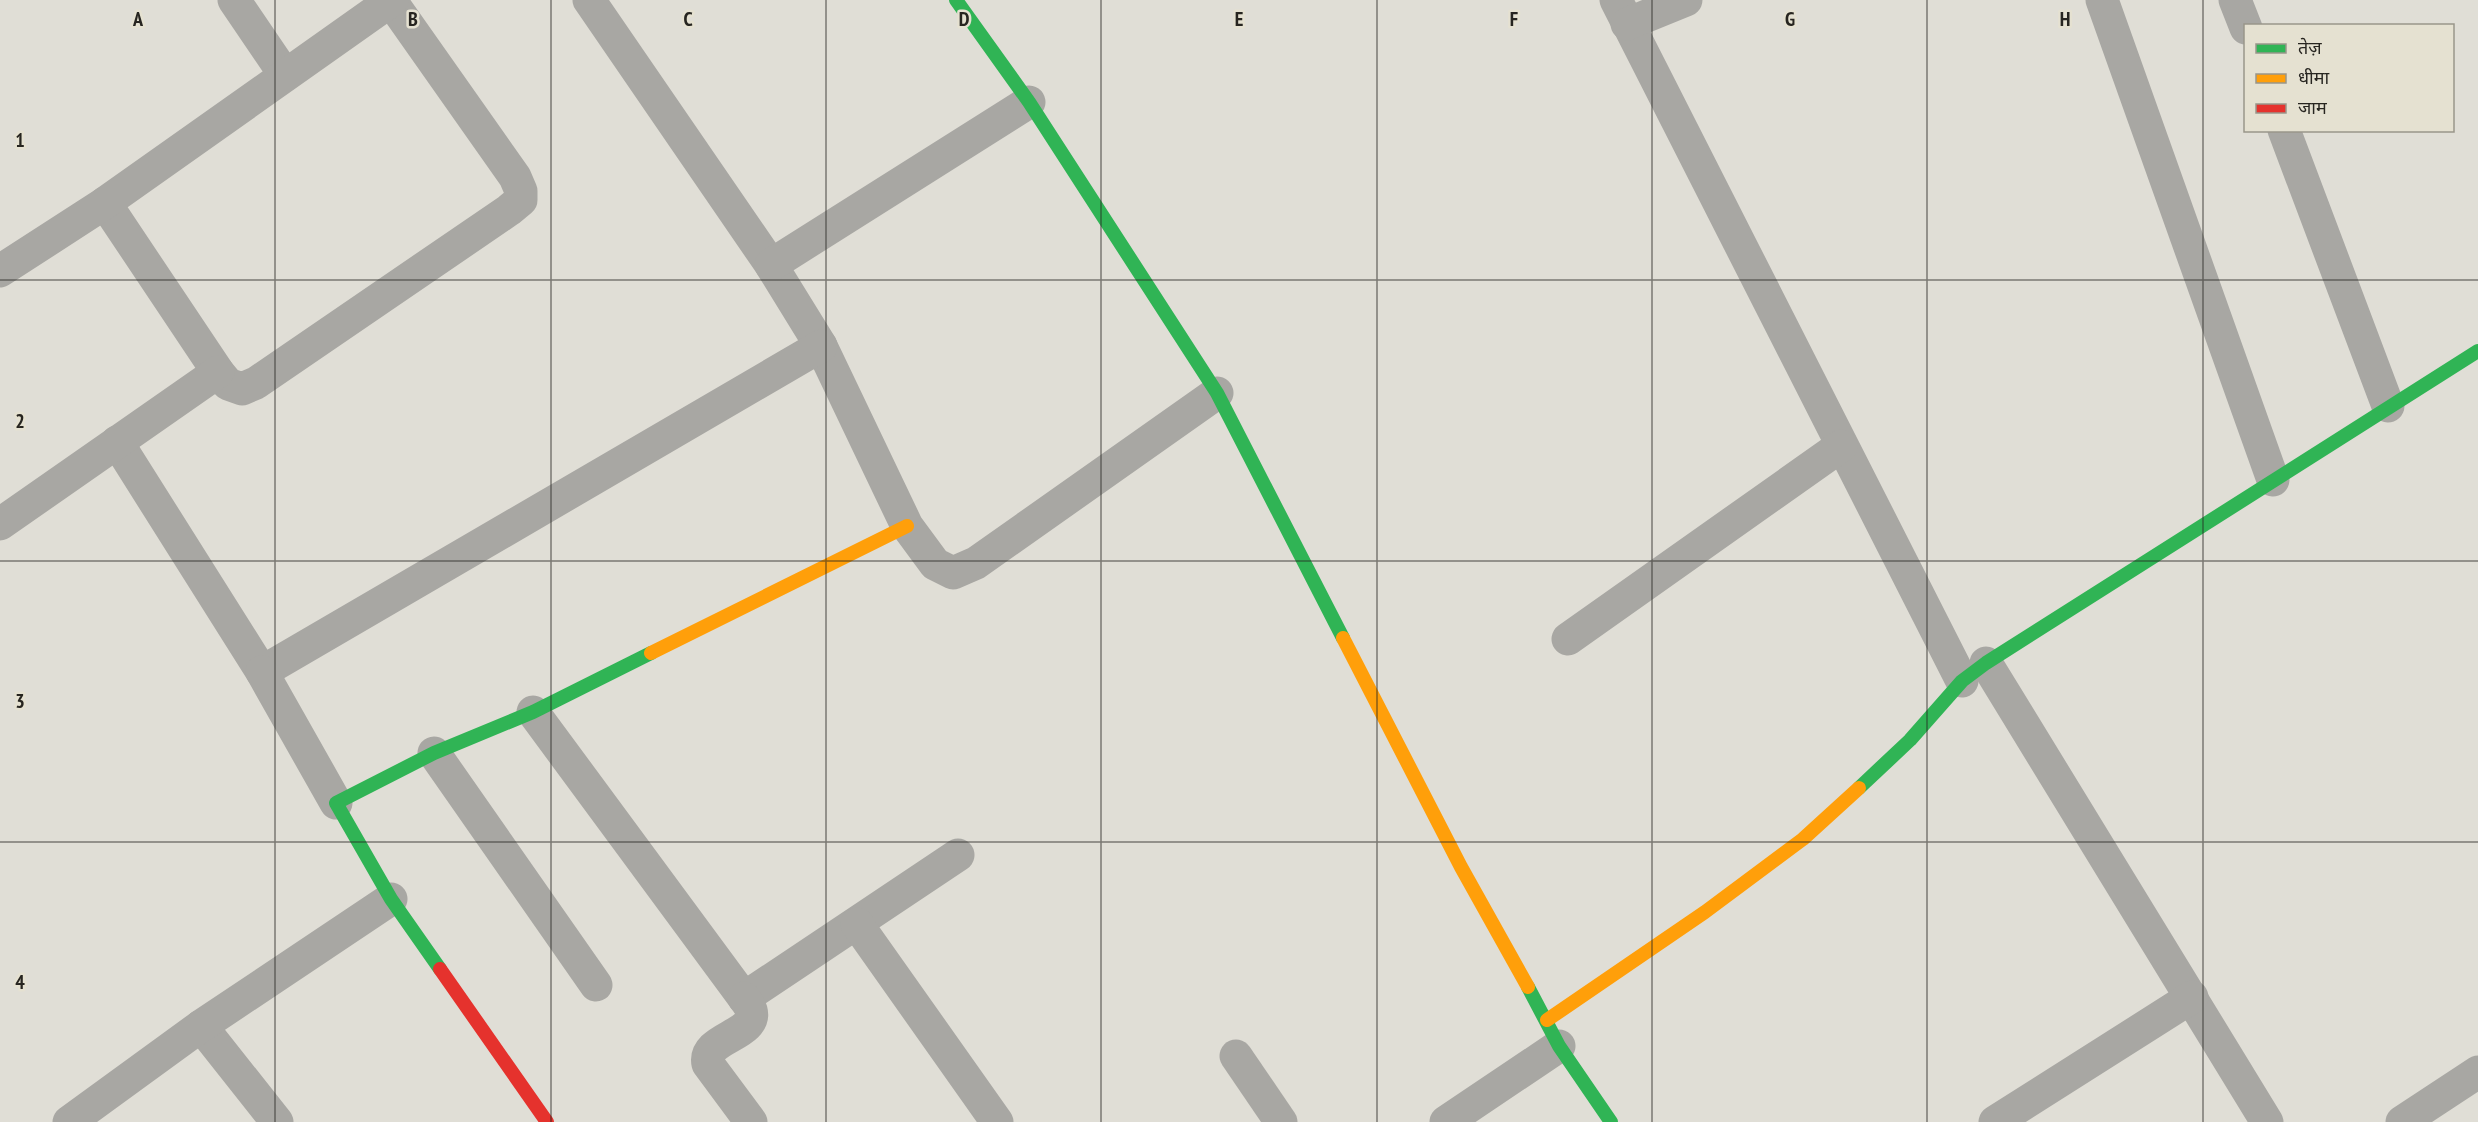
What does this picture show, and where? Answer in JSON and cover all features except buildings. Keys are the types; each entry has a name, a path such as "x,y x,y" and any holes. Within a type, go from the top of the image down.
{"street":[{"path":"234,0 285,75"},
{"path":"0,271 105,203 392,0 515,177 521,191 521,200 256,383 242,389 228,384 218,372 105,203"},
{"path":"589,0 771,265 821,346 907,526 935,564 953,573 976,564 1217,393"},
{"path":"956,0 1029,102 1217,393 1461,867 1553,1033 1611,1122"},
{"path":"1686,0 1622,12 1841,446 1974,672 2192,997 2267,1122"},
{"path":"2102,0 2273,480"},
{"path":"2235,0 2244,24"},
{"path":"771,265 1029,102"},
{"path":"2285,132 2388,406"},
{"path":"262,672 821,346"},
{"path":"1446,1122 1705,912 1803,839 1910,740 1974,672 2388,406 2478,351"},
{"path":"0,524 218,372"},
{"path":"117,442 262,672 392,899 547,1122"},
{"path":"1568,639 1841,446"},
{"path":"336,803 434,753 533,712 907,526"},
{"path":"533,712 752,1011 751,1019 745,1027 710,1049 706,1057 708,1064 750,1122"},
{"path":"434,753 597,985"},
{"path":"744,998 958,855"},
{"path":"69,1122 201,1026 392,899"},
{"path":"857,924 997,1122"},
{"path":"1995,1122 2192,997"},
{"path":"201,1026 278,1122"},
{"path":"1236,1056 1281,1122"},
{"path":"2402,1122 2478,1072"}],"traffic: fast":[{"path":"956,0 1029,102 1217,393 1343,638"},
{"path":"1859,788 1910,740 1962,681 1986,663 2478,351"},
{"path":"440,969 391,899 336,803 434,753 533,712 651,653"},
{"path":"1528,987 1559,1046 1611,1122"}],"traffic: slow":[{"path":"651,653 907,526"},
{"path":"1343,638 1461,867 1528,987"},
{"path":"1547,1020 1705,912 1803,839 1859,788"}],"traffic: jam":[{"path":"440,969 547,1122"}]}
